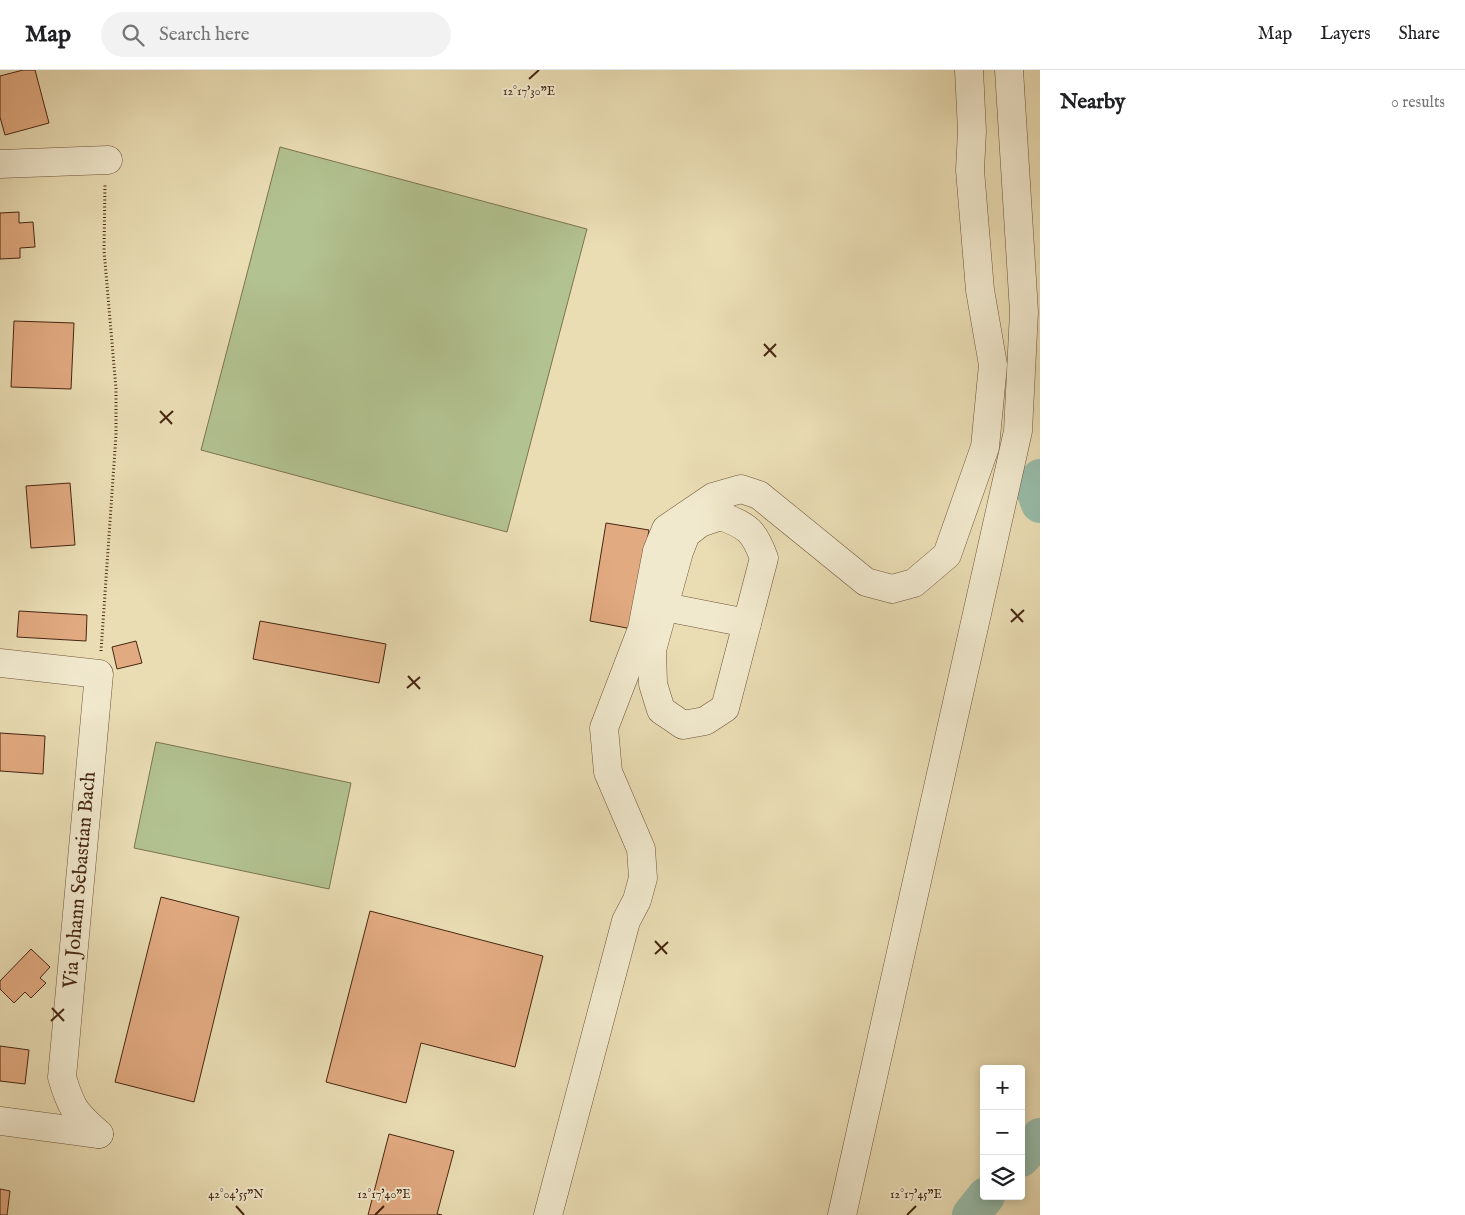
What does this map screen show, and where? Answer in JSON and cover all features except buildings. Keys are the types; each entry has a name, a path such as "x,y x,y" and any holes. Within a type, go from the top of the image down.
{"street":[{"path":"548,1215 626,921 637,900 643,878 641,850 608,772 604,728 642,629 657,551 666,530 682,528 721,516 743,524 756,536 764,558 725,708 705,721 683,725 661,710 653,684 652,650 679,552 682,528 713,497 741,489 759,496 866,582 892,589 914,583 948,555 985,448 993,366 980,290 970,170 972,131 969,70"},
{"path":"842,1215 1018,431 1024,312 1009,70"},
{"path":"0,164 108,160"},
{"path":"665,607 747,623"},
{"path":"0,663 99,674"},
{"name":"Via Johann Sebastian Bach","path":"0,1121 99,1134 76,1114 69,1103 62,1077 99,674"}],"path":[{"path":"99,674 116,435 116,389 104,250 103,200 108,160"}],"green space":[{"path":"280,147 587,229 507,532 201,450"},
{"path":"156,742 351,783 329,889 134,848"}],"waterway":[{"path":"1040,478 1035,491 1040,504"},
{"path":"1024,1155 1040,1137"},
{"path":"971,1215 983,1200"}]}
